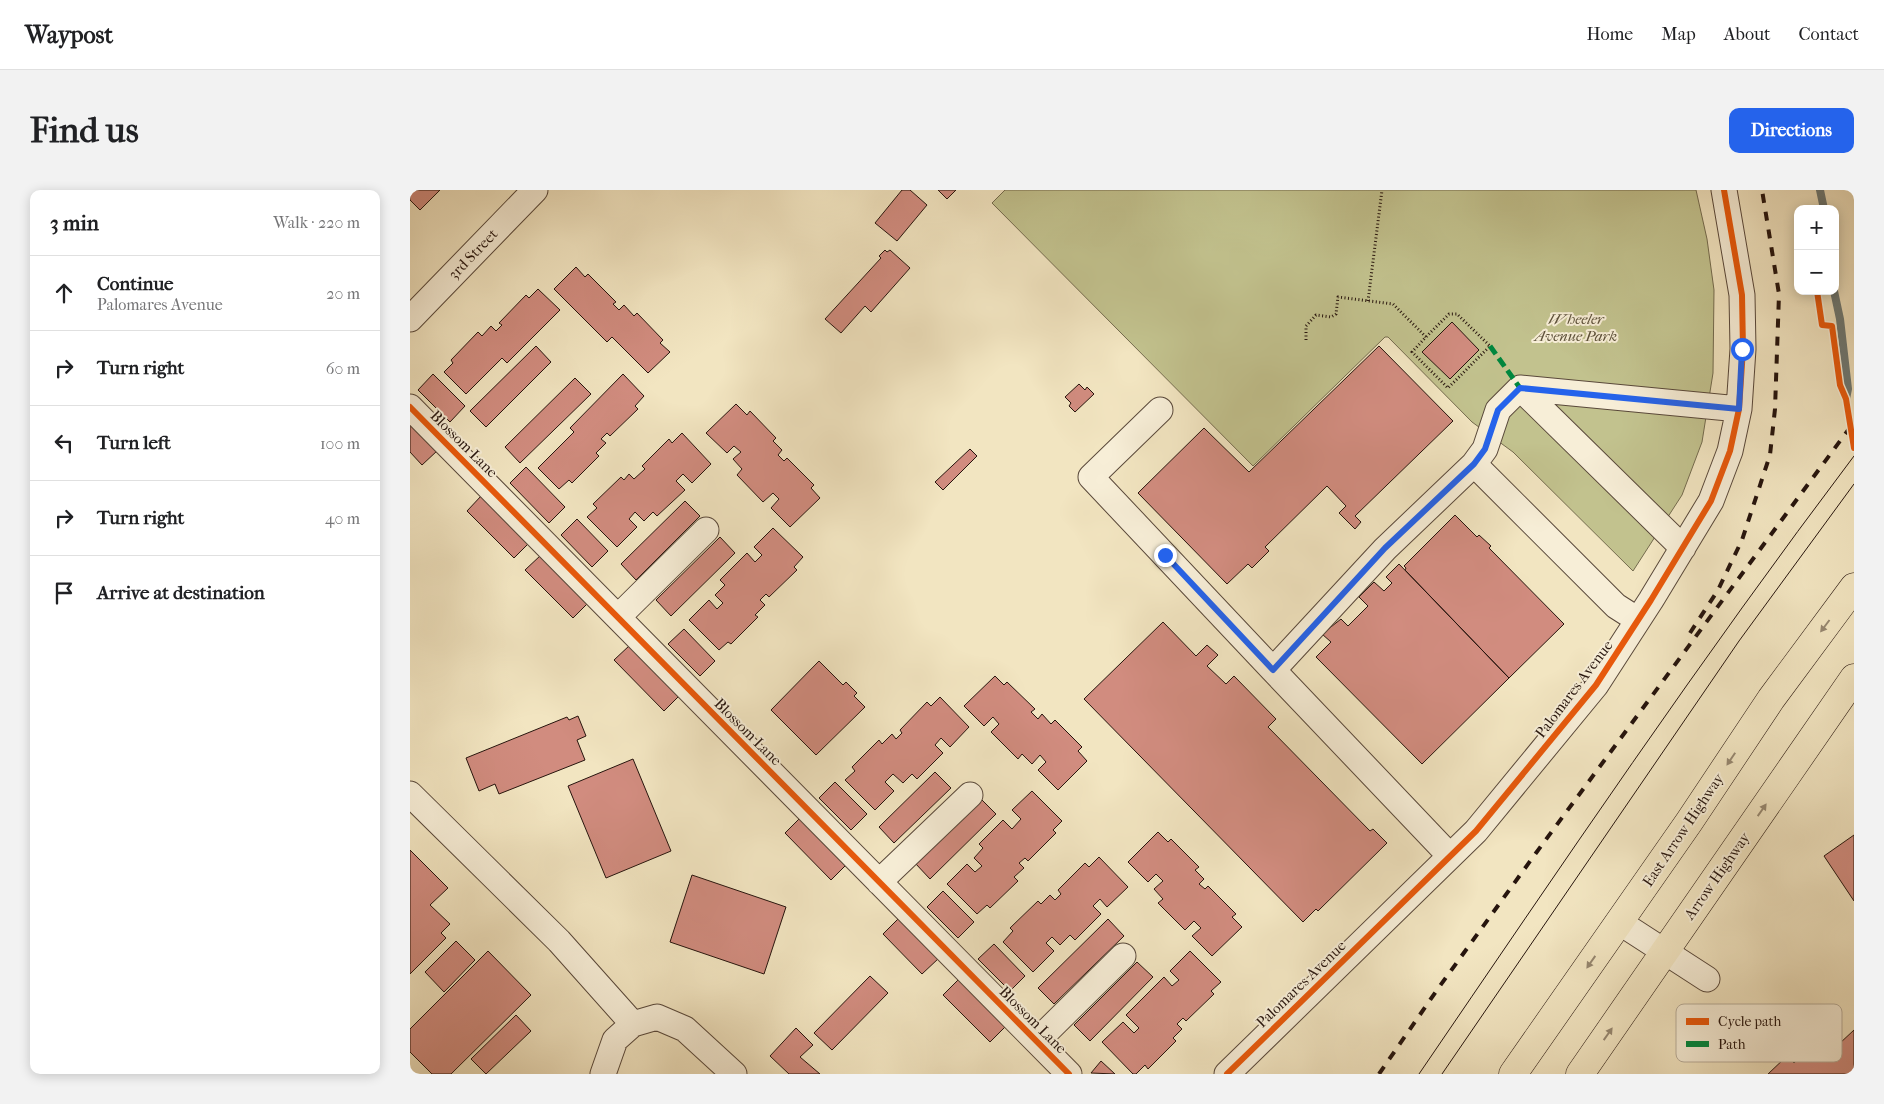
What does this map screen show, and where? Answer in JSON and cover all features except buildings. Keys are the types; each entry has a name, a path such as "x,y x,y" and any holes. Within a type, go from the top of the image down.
{"main road":[{"name":"East Arrow Highway","path":"1513,1074 1690,822 1771,699 1854,587"},
{"name":"Arrow Highway","path":"1580,1074 1854,678"}],"street":[{"name":"3rd Street","path":"410,319 535,190"},
{"name":"Palomares Avenue","path":"1227,1074 1476,831 1596,685 1684,548 1711,501 1730,451 1739,409 1742,349 1742,295 1724,190"},
{"path":"1520,388 1739,409"},
{"path":"1273,670 1385,548 1474,464 1485,449 1498,410 1520,388"},
{"path":"1520,388 1684,548"},
{"name":"Blossom Lane","path":"410,407 1069,1074"},
{"path":"1160,410 1091,477 1450,856"},
{"path":"1474,464 1616,606 1638,620"},
{"path":"618,618 706,530"},
{"path":"410,794 559,941 633,1024"},
{"path":"878,882 970,794"},
{"path":"1619,922 1707,979"},
{"path":"1037,1042 1123,956"},
{"path":"603,1074 615,1040 633,1024 657,1017 685,1029 734,1074"}],"path":[{"path":"1368,301 1382,190"},
{"path":"1306,340 1306,326 1316,315 1331,317 1336,314 1338,297 1393,304 1426,337"},
{"path":"1449,314 1457,314 1490,346 1448,388 1412,352 1426,337 1449,314"}],"green space":[{"name":"Wheeler Avenue Park","path":"1005,190 1696,190 1707,239 1714,290 1713,373 1702,442 1682,495 1633,571 1513,452 1472,422 1388,337 1385,337 1253,466 992,203"}],"waterway":[{"path":"1820,190 1823,205"},
{"path":"1835,295 1840,319 1848,389 1846,399"}],"tram line":[{"path":"1419,1074 1687,685 1854,456"},
{"path":"1442,1074 1739,641 1854,484"}],"railway":[{"path":"1690,633 1718,590 1742,540 1770,455 1775,409 1779,294 1762,190"},
{"path":"1379,1074 1536,853 1854,422"}],"marked path":[{"path":"1490,346 1520,388"}],"cycle path":[{"path":"1227,1074 1476,831 1596,685 1651,600 1711,501 1730,451 1739,409 1743,349 1742,295 1724,190"},
{"path":"1818,295 1822,325 1832,326 1840,385 1846,399 1854,448"},
{"path":"410,407 1069,1074"}],"route":[{"path":"1165,555 1273,670 1385,548 1474,464 1485,449 1498,410 1520,388 1739,409 1742,349"}]}
